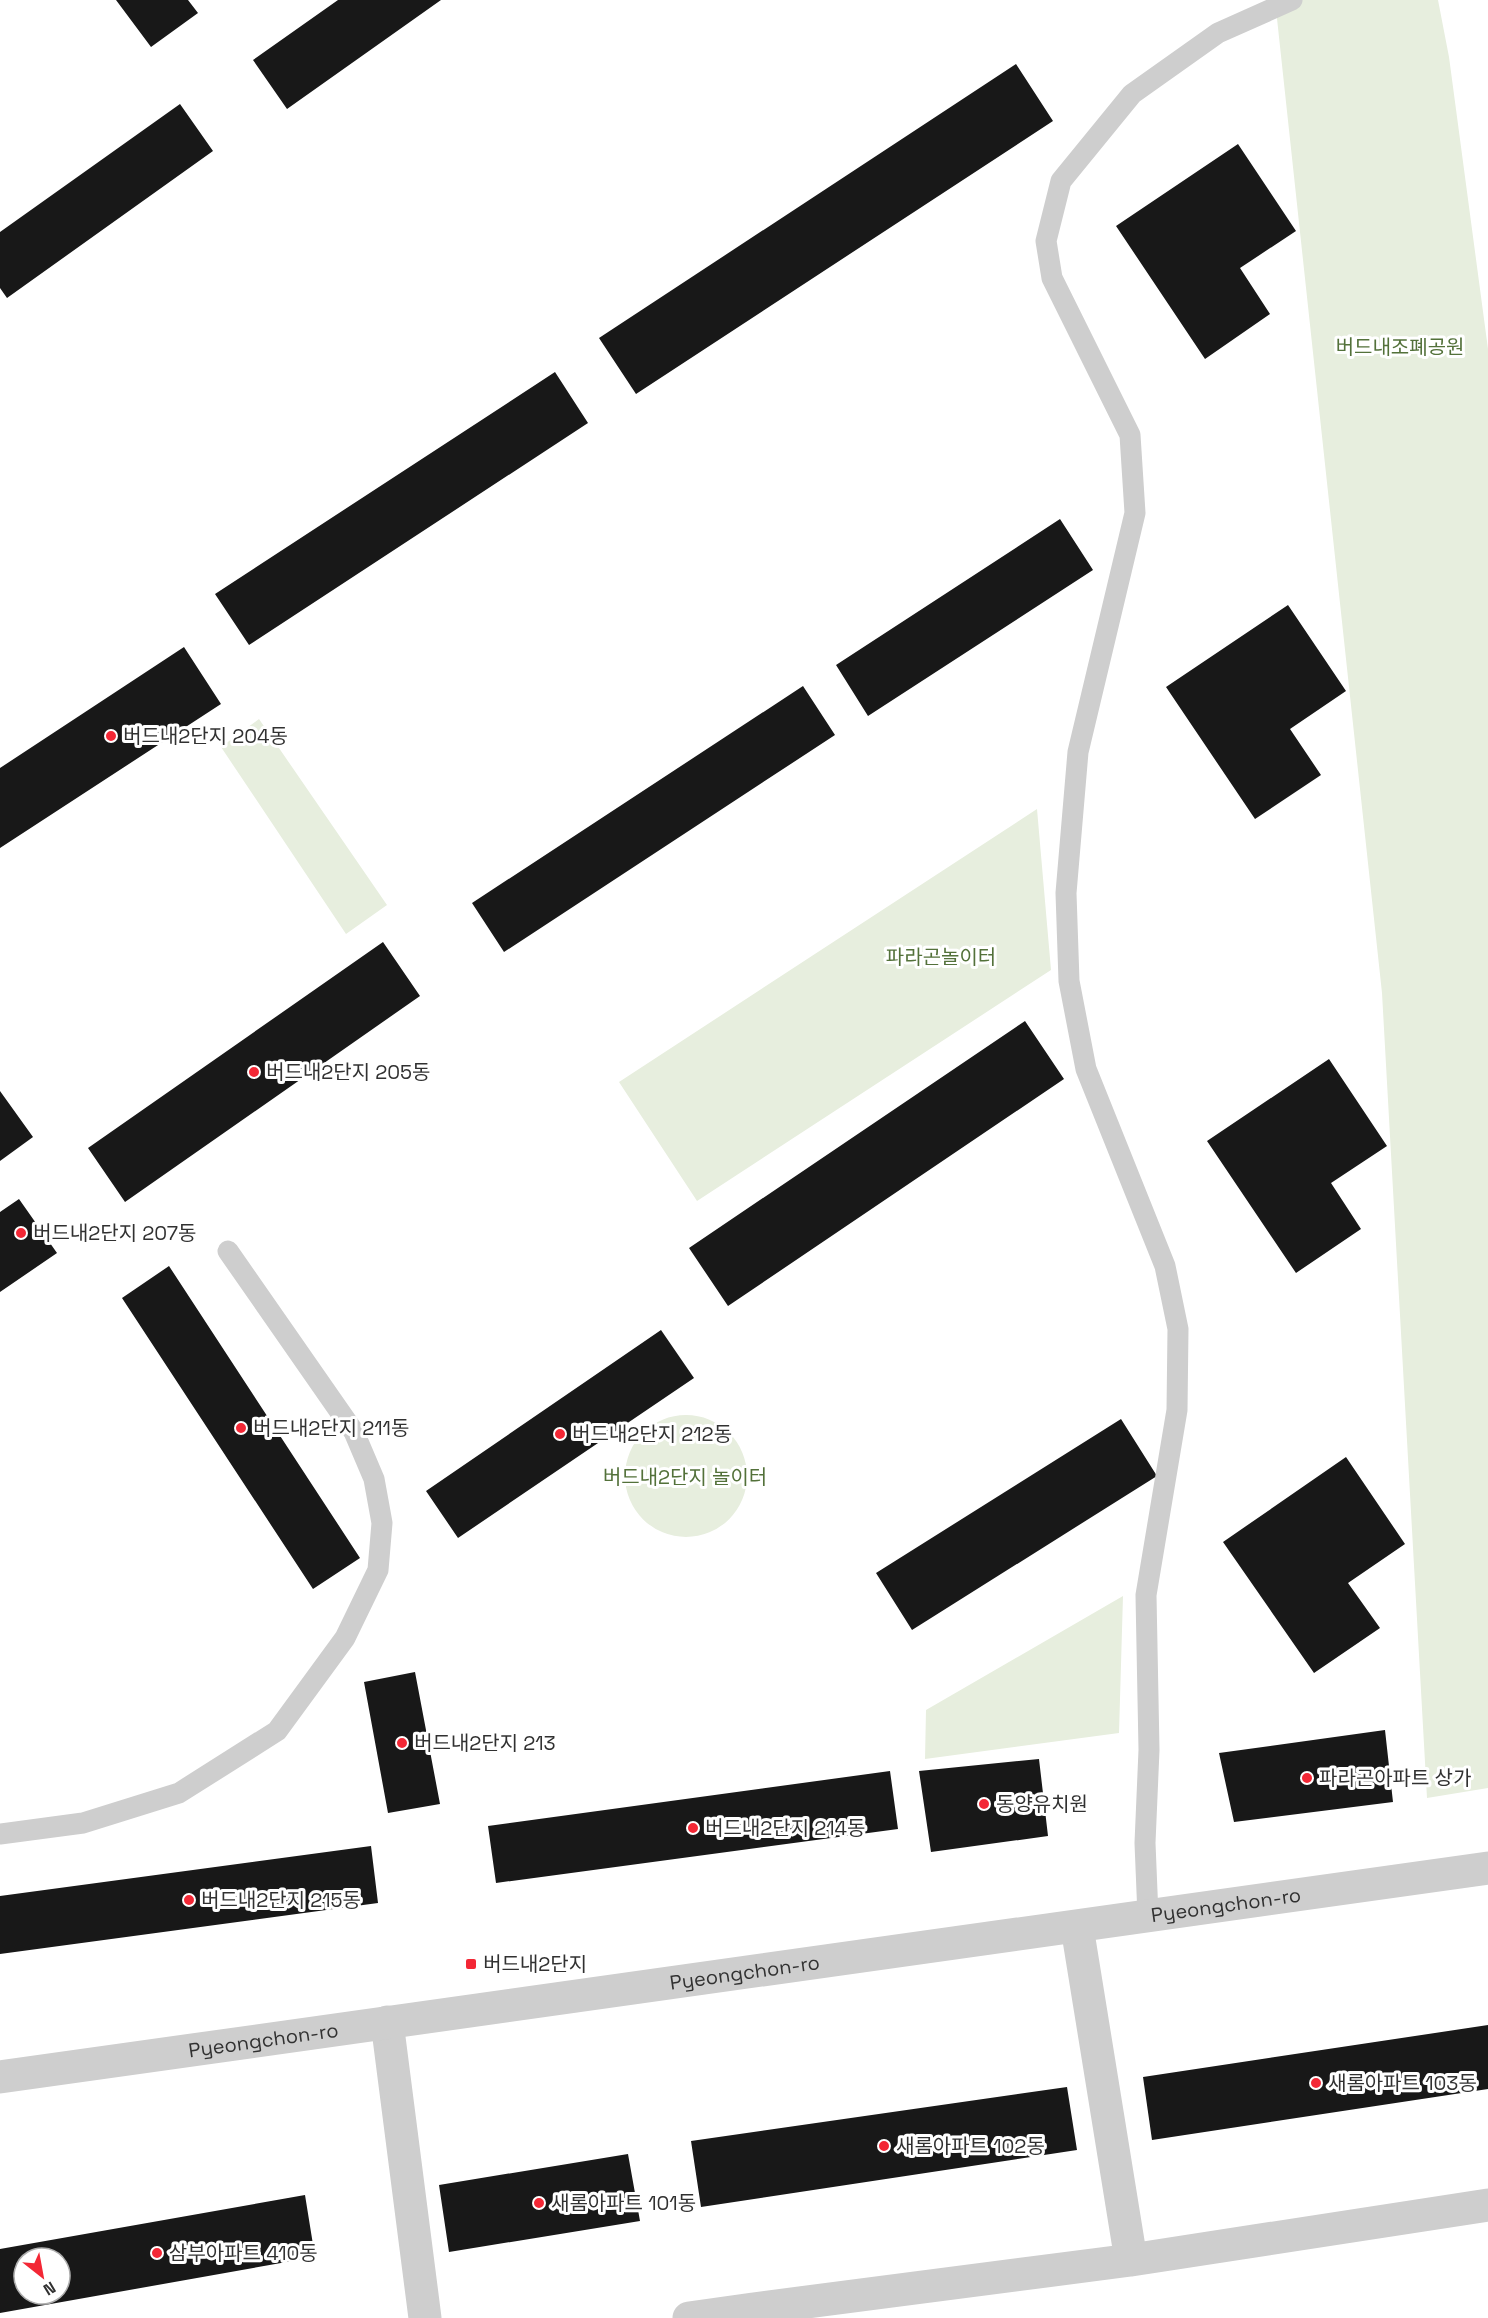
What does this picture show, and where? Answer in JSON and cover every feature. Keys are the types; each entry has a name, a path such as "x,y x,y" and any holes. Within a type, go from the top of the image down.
{"street":[{"name":"Pyeongchon-ro","path":"0,2077 1488,1868"},
{"path":"1077,1927 1131,2260"},
{"path":"387,2022 425,2318"},
{"path":"690,2318 753,2313 1131,2260 1488,2205"}],"lane":[{"path":"1148,1916 1145,1843 1149,1750 1146,1595 1177,1410 1178,1329 1165,1266 1086,1069 1069,981 1066,893 1078,752 1135,513 1130,435 1052,278 1046,241 1061,181 1132,94 1218,33 1292,0"},
{"path":"0,1834 83,1823 179,1793 277,1731 345,1638 378,1570 382,1523 374,1479 354,1431 228,1251"}],"green space":[{"name":"버드내조폐공원","path":"1275,0 1438,0 1449,57 1488,349 1488,1788 1427,1798 1382,993"},
{"path":"259,719 387,905 346,934 221,747"},
{"name":"파라곤놀이터","path":"1037,809 1051,970 697,1201 619,1082"},
{"name":"버드내2단지 놀이터","path":"686,1415 709,1420 720,1425 729,1433 737,1442 742,1453 747,1476 742,1499 737,1510 729,1519 720,1527 709,1532 686,1537 663,1532 652,1527 643,1519 635,1510 630,1499 625,1476 630,1453 635,1442 643,1433 652,1425 663,1420"},
{"path":"1123,1596 1119,1733 925,1759 926,1710"}],"building":[{"path":"116,0 188,0 198,13 151,47"},
{"path":"338,0 441,0 287,109 253,60"},
{"path":"1016,64 1053,121 636,394 599,338"},
{"path":"180,104 213,151 7,298 0,288 0,232"},
{"path":"1238,144 1296,231 1240,268 1270,314 1205,359 1116,226"},
{"path":"555,372 588,423 249,645 215,594"},
{"path":"1060,519 1093,570 868,716 836,665"},
{"path":"1288,605 1346,691 1290,729 1321,775 1255,819 1166,687"},
{"name":"버드내2단지 204동","path":"184,647 221,704 0,848 0,768"},
{"path":"803,686 835,735 504,952 472,903"},
{"name":"버드내2단지 205동","path":"383,942 420,996 125,1202 88,1148"},
{"path":"1025,1021 1064,1079 728,1306 689,1248"},
{"path":"1329,1059 1387,1146 1331,1183 1361,1229 1296,1273 1207,1141"},
{"path":"0,1091 33,1137 0,1161"},
{"name":"버드내2단지 207동","path":"19,1199 57,1253 0,1292 0,1212"},
{"name":"버드내2단지 211동","path":"169,1266 360,1558 313,1589 122,1298"},
{"name":"버드내2단지 212동","path":"661,1330 694,1378 458,1538 426,1491"},
{"path":"1121,1419 1157,1476 912,1630 876,1573"},
{"path":"1346,1457 1405,1544 1348,1583 1380,1628 1314,1673 1223,1542"},
{"name":"버드내2단지 213","path":"415,1672 440,1804 388,1813 364,1682"},
{"name":"파라곤아파트 상가","path":"1385,1730 1393,1802 1234,1822 1219,1753"},
{"name":"동양유치원","path":"1039,1759 1048,1836 931,1852 919,1771"},
{"name":"버드내2단지 214동","path":"890,1771 898,1829 496,1883 488,1826"},
{"name":"버드내2단지 215동","path":"371,1846 378,1903 0,1954 0,1896"},
{"name":"새롬아파트 103동","path":"1488,2025 1488,2089 1152,2140 1143,2077"},
{"name":"새롬아파트 102동","path":"1067,2087 1077,2150 701,2207 691,2141"},
{"name":"새롬아파트 101동","path":"628,2154 640,2221 449,2252 439,2185"},
{"name":"삼부아파트 410동","path":"305,2195 315,2257 72,2300 72,2246 17,2246"},
{"name":"삼부아파트 410동","path":"12,2247 12,2306 39,2306 0,2313 0,2249"}],"place":[{"name":"버드내2단지 204동","path":"111,736"},
{"name":"버드내2단지 205동","path":"254,1072"},
{"name":"버드내2단지 207동","path":"21,1233"},
{"name":"버드내2단지 211동","path":"241,1428"},
{"name":"버드내2단지 212동","path":"560,1434"},
{"name":"버드내2단지 213","path":"402,1743"},
{"name":"파라곤아파트 상가","path":"1307,1778"},
{"name":"동양유치원","path":"984,1804"},
{"name":"버드내2단지 214동","path":"693,1828"},
{"name":"버드내2단지 215동","path":"189,1900"},
{"name":"버드내2단지","path":"471,1964"},
{"name":"새롬아파트 103동","path":"1316,2083"},
{"name":"새롬아파트 102동","path":"884,2146"},
{"name":"새롬아파트 101동","path":"539,2203"},
{"name":"삼부아파트 410동","path":"157,2253"}]}
